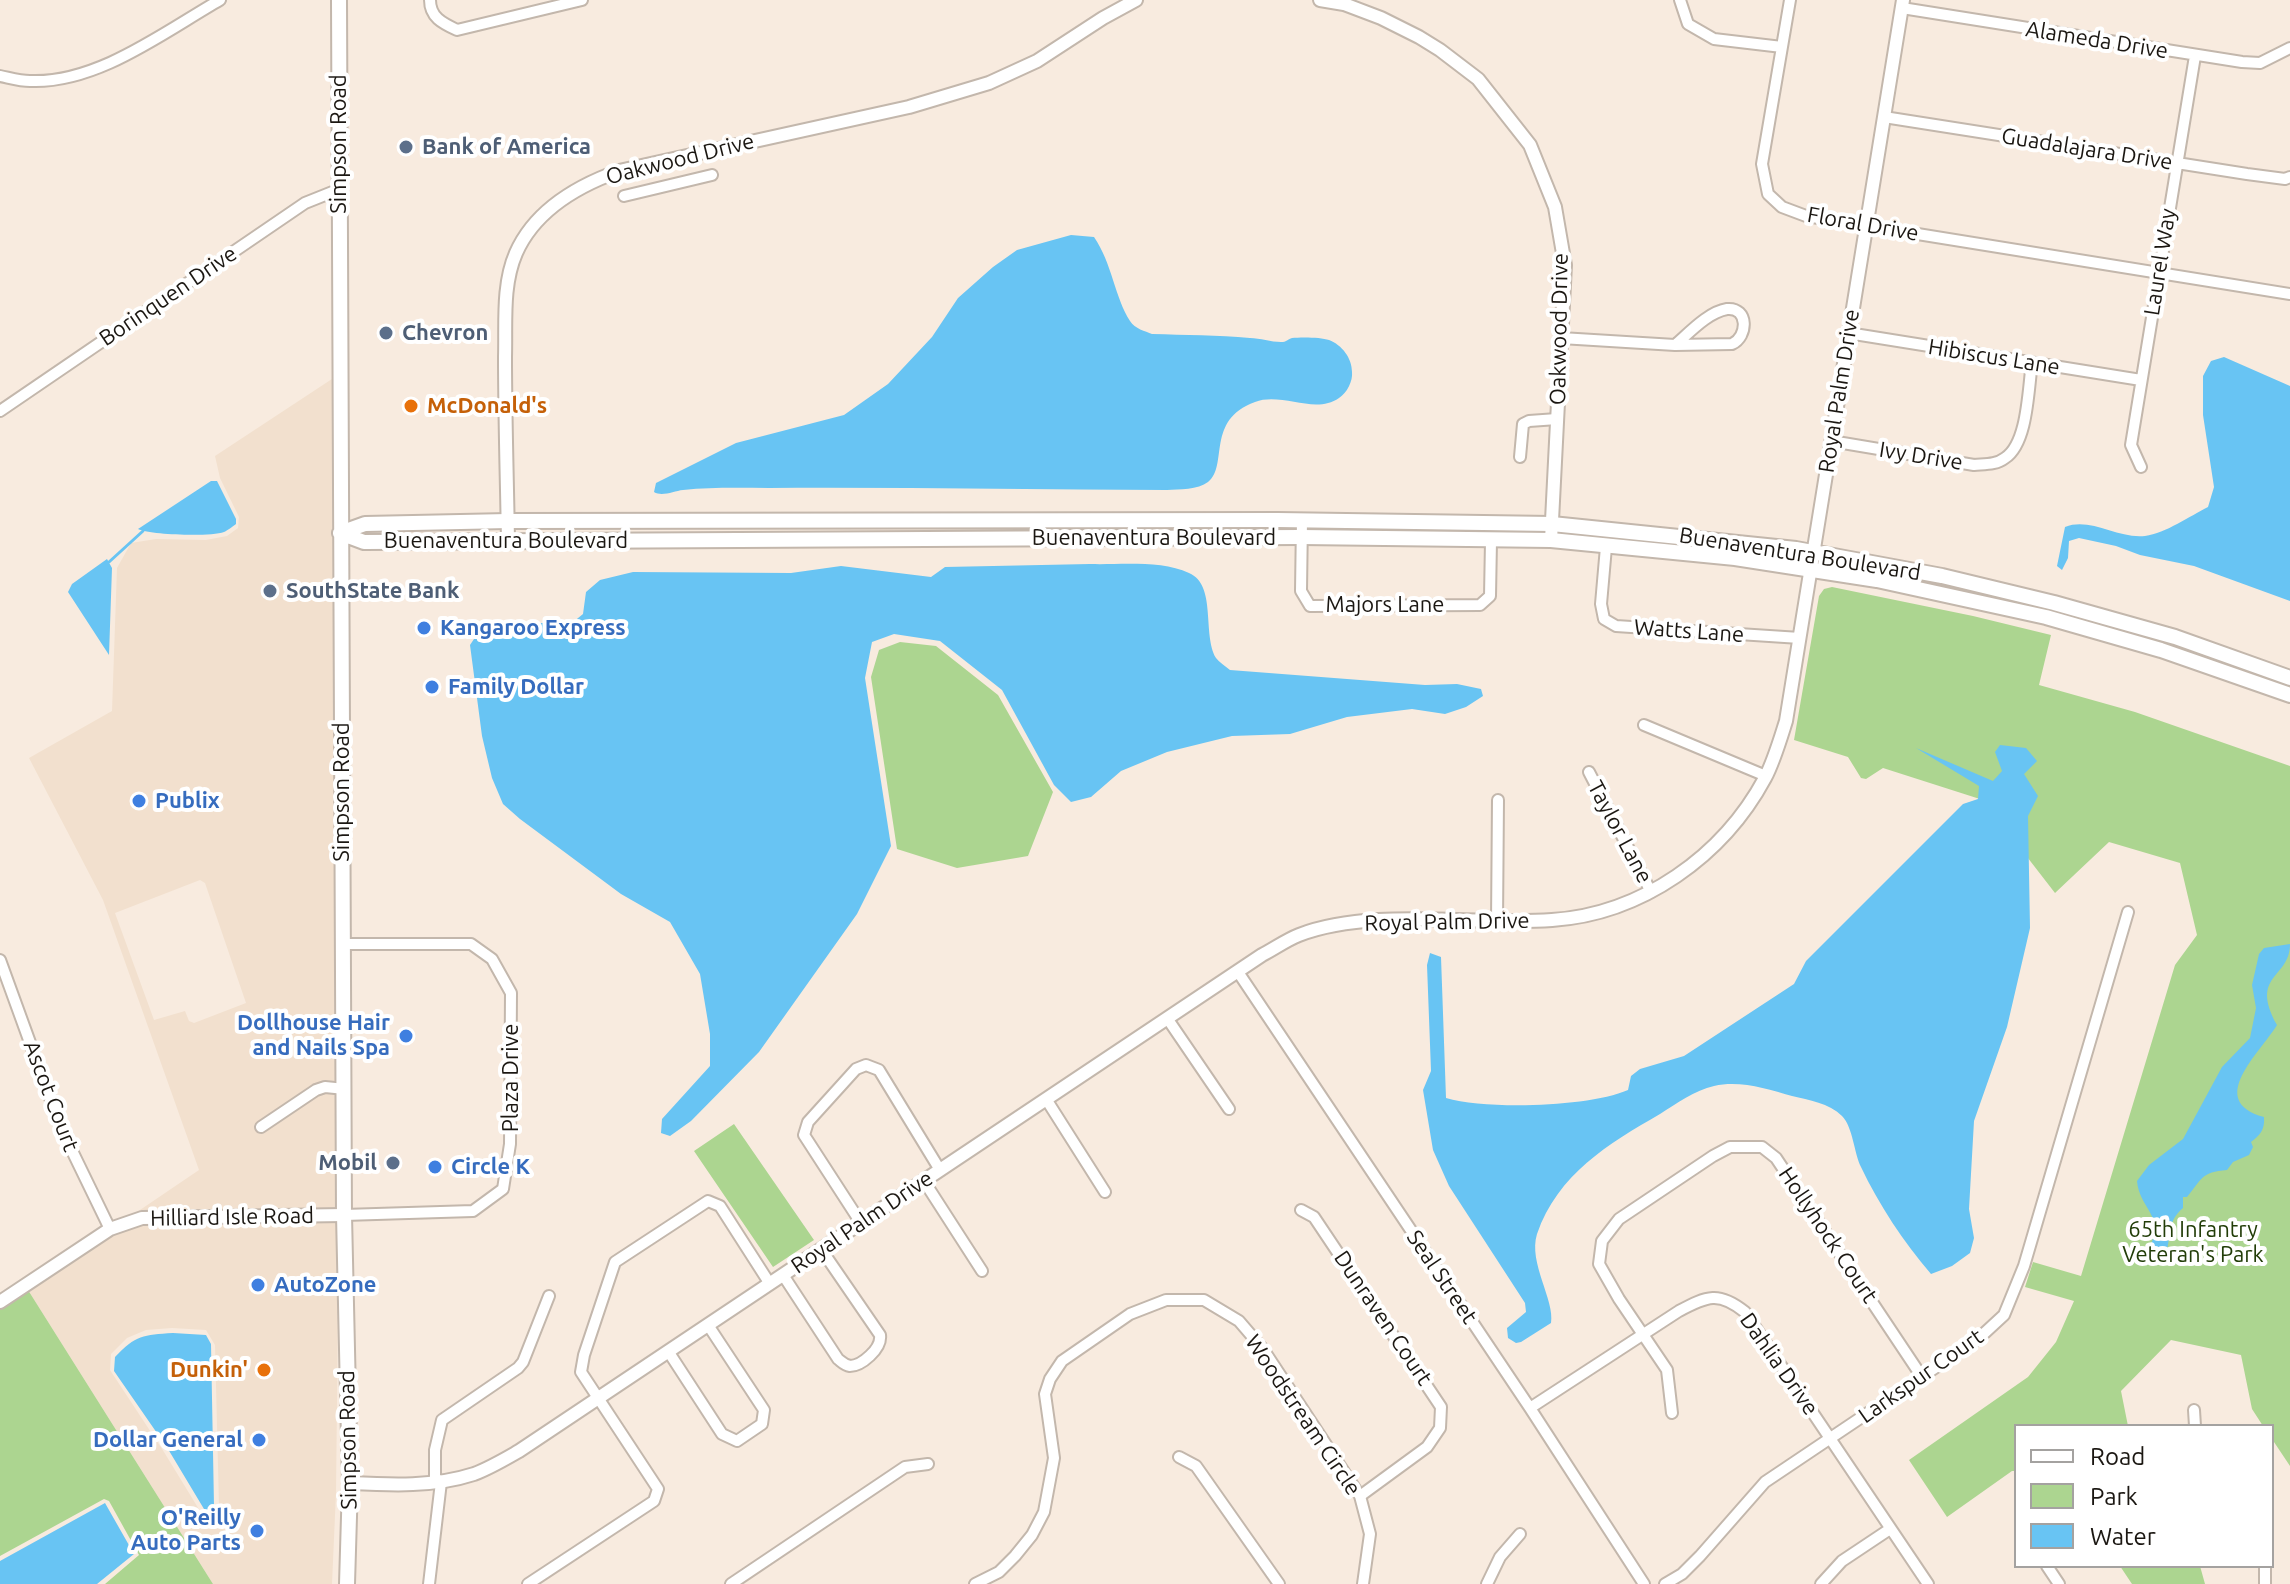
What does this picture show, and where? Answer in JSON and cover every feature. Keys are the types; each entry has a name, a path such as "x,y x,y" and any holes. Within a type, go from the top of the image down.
{"main road":[{"name":"Simpson Road","path":"339,0 344,1215 350,1483 347,1584"},
{"name":"Buenaventura Boulevard","path":"340,533 365,524 508,521 1302,520 1552,524 1725,540 1813,552 1942,576 2175,637 2290,678"},
{"name":"Buenaventura Boulevard","path":"340,533 364,542 1301,537 1551,540 1735,558 1877,580 2046,617 2161,650 2290,695"}],"street":[{"path":"0,76 31,81 72,77 101,68 220,0"},
{"path":"430,0 430,9 439,22 457,30 582,0"},
{"name":"Oakwood Drive","path":"508,541 505,371 508,283 516,254 527,234 561,199 619,171 909,107 989,83 1037,61 1136,0"},
{"name":"Oakwood Drive","path":"1320,0 1344,2 1419,37 1478,79 1530,145 1555,207 1565,265 1551,540"},
{"path":"1680,0 1688,24 1714,39 1782,47"},
{"name":"Floral Drive","path":"1790,0 1762,164 1768,194 1782,207 1806,216 2290,294"},
{"name":"Alameda Drive","path":"1902,4 2195,56 2260,63 2290,48"},
{"name":"Royal Palm Drive","path":"350,1483 394,1485 441,1482 476,1473 519,1451 1262,955 1300,935 1383,920 1497,922 1574,918 1615,907 1651,892 1688,869 1712,848 1749,805 1766,776 1786,721 1902,4"},
{"name":"Laurel Way","path":"2141,467 2131,445 2195,56"},
{"name":"Guadalajara Drive","path":"1884,117 2285,179 2290,177"},
{"path":"624,196 712,175"},
{"name":"Borinquen Drive","path":"0,411 305,203 340,189"},
{"path":"1561,338 1675,345 1732,344 1744,334 1744,321 1740,313 1725,310 1696,327 1675,345"},
{"name":"Hibiscus Lane","path":"1848,333 2141,380"},
{"name":"Ivy Drive","path":"1831,441 1974,465 2004,459 2015,449 2022,433 2032,363"},
{"path":"1520,457 1523,424 1557,419"},
{"path":"1278,520 1278,538"},
{"name":"Majors Lane","path":"1302,520 1301,591 1310,606 1480,605 1490,596 1491,541"},
{"name":"Watts Lane","path":"1606,547 1601,604 1604,619 1616,626 1800,638"},
{"path":"1644,725 1766,776"},
{"name":"Taylor Lane","path":"1589,772 1651,892"},
{"path":"1497,922 1498,800"},
{"name":"Larkspur Court","path":"1665,1584 1682,1574 1700,1556 1765,1482 1978,1339 2004,1315 2024,1266 2128,912"},
{"name":"Plaza Drive","path":"343,944 471,944 492,959 511,993 510,1144 503,1189 473,1211 344,1215"},
{"name":"Ascot Court","path":"0,960 61,1128 110,1229"},
{"name":"Seal Street","path":"1238,972 1644,1584"},
{"path":"1167,1018 1229,1109"},
{"path":"861,1223 804,1135 808,1122 856,1069 866,1065 879,1070 940,1170"},
{"path":"261,1127 316,1090 325,1087 345,1089"},
{"path":"1046,1099 1105,1192"},
{"name":"Hollyhock Court","path":"1644,1335 1599,1264 1602,1241 1619,1219 1713,1156 1730,1147 1762,1147 1784,1169 1922,1377"},
{"path":"924,1181 982,1271"},
{"path":"528,1584 654,1501 658,1489 581,1372 615,1262 708,1201 720,1206 770,1284"},
{"name":"Dunraven Court","path":"1301,1210 1314,1217 1441,1407 1440,1428 1427,1447 1360,1496"},
{"name":"Hilliard Isle Road","path":"0,1302 110,1229 142,1218 344,1215"},
{"path":"783,1275 838,1359 851,1366 867,1357 878,1349 880,1335 821,1249"},
{"path":"429,1584 441,1482 435,1478 435,1450 442,1420 518,1368 549,1296"},
{"name":"Dahlia Drive","path":"1530,1408 1703,1298 1722,1298 1745,1312 1928,1584"},
{"name":"Woodstream Circle","path":"979,1583 999,1572 1015,1556 1032,1535 1044,1512 1054,1458 1045,1394 1050,1379 1062,1361 1130,1314 1166,1300 1204,1300 1239,1321 1263,1349 1360,1496 1370,1534 1363,1584"},
{"path":"668,1351 722,1434 737,1441 762,1424 764,1410 708,1325"},
{"path":"1644,1335 1667,1370 1672,1413"},
{"path":"2194,1410 2195,1424"},
{"path":"1179,1457 1196,1466 1279,1584"},
{"path":"731,1584 905,1467 928,1464"},
{"path":"1821,1584 1842,1561 1890,1529"},
{"path":"1487,1584 1500,1557 1520,1534"}],"shaded area":[{"path":"335,377 333,530 338,1083 323,1082 305,1090 254,1125 260,1134 310,1100 326,1093 338,1094 339,1209 173,1210 134,1214 199,1170 103,900 29,758 112,711 117,568 131,543 156,539 206,540 227,536 238,528 239,517 220,478 215,456","holes":["200,880 205,883 246,1003 194,1023 189,1021 185,1011 154,1020 115,913"]},
{"path":"339,1220 332,1584 213,1584 28,1290 113,1234 143,1223","holes":["146,1330 206,1330 215,1345 219,1506 211,1517 200,1511 110,1370 111,1354 127,1338"]}],"green space":[{"name":"65th Infantry Veteran's Park","path":"1832,587 2051,635 2039,685 2135,712 2290,766 2290,1466 2274,1442 2274,1424 2262,1424 2252,1409 2241,1355 2171,1340 2121,1391 2128,1424 2014,1424 2014,1471 1947,1517 1909,1460 2028,1377 2056,1342 2074,1301 2025,1287 2033,1262 2081,1276 2175,965 2197,935 2180,863 2109,842 2055,893 1983,800 1883,768 1866,779 1861,778 1848,757 1794,740 1819,596 1824,589"},
{"path":"900,642 936,646 998,695 1053,792 1028,856 957,868 897,849 871,677 879,650"},
{"path":"734,1124 814,1240 773,1267 694,1151"},
{"path":"28,1290 213,1584 105,1584 139,1555 109,1501 104,1499 0,1556 0,1308"},
{"path":"2121,1568 2201,1568 2205,1584 2132,1584"}],"water":[{"path":"1071,235 1094,237 1125,312 1137,328 1152,334 1238,337 1277,342 1292,338 1325,339 1338,345 1348,357 1352,367 1349,386 1342,396 1330,403 1265,400 1239,410 1224,431 1214,475 1204,485 1194,488 726,488 664,494 654,492 656,483 736,443 844,415 888,384 932,337 958,298 993,267 1017,250"},
{"path":"2224,357 2290,386 2290,601 2194,566 2079,538 2069,541 2068,558 2062,570 2057,566 2065,527 2094,526 2145,536 2169,528 2208,507 2214,487 2203,415 2203,376 2211,361"},
{"path":"211,481 217,481 236,519 236,524 228,530 194,535 138,529"},
{"path":"107,559 112,568 109,655 68,592 72,584"},
{"path":"841,566 931,577 945,567 1166,566 1198,579 1206,599 1212,648 1216,658 1230,670 1425,685 1457,684 1481,689 1483,696 1466,707 1445,714 1412,709 1347,717 1290,734 1232,736 1167,752 1121,771 1091,797 1071,802 1054,785 1002,690 940,641 894,634 872,642 865,678 891,846 857,914 759,1052 691,1121 670,1136 661,1133 662,1119 710,1066 710,1034 700,974 670,922 621,894 503,804 492,778 482,736 470,645 476,636 494,627 518,623 572,623 583,614 586,592 600,580 633,572 791,573"},
{"path":"2000,745 2026,748 2037,761 2024,774 2038,796 2028,816 2030,928 2007,1027 1974,1121 1969,1209 1974,1238 1970,1253 1952,1266 1931,1274 1901,1236 1876,1195 1859,1161 1849,1127 1837,1112 1818,1103 1753,1086 1724,1084 1686,1098 1622,1137 1571,1178 1546,1213 1535,1245 1551,1323 1521,1342 1516,1343 1508,1338 1507,1328 1526,1312 1525,1303 1449,1186 1433,1150 1423,1090 1431,1071 1427,965 1430,953 1441,957 1446,1098 1486,1104 1538,1105 1589,1100 1628,1090 1631,1076 1640,1069 1684,1056 1794,984 1806,961 1963,804 1978,799 1979,786 1916,748 1993,781 2002,771 1995,752"},
{"path":"2290,944 2288,955 2273,978 2267,996 2277,1025 2250,1062 2238,1088 2239,1100 2247,1110 2264,1117 2263,1129 2251,1142 2253,1147 2249,1155 2233,1162 2227,1170 2207,1175 2187,1197 2183,1197 2183,1208 2171,1225 2164,1258 2154,1256 2150,1246 2155,1227 2137,1181 2149,1165 2183,1139 2222,1067 2250,1038 2256,1008 2252,985 2259,954 2264,948"},
{"path":"173,1333 206,1335 211,1344 214,1506 210,1512 204,1509 168,1449 114,1371 115,1357 135,1340"},
{"path":"105,1503 134,1554 97,1584 0,1584 0,1561"}],"waterway":[{"path":"109,562 143,531"}],"place":[{"name":"Bank of America","path":"406,147"},
{"name":"Chevron","path":"386,333"},
{"name":"McDonald's","path":"411,406"},
{"name":"SouthState Bank","path":"270,591"},
{"name":"Kangaroo Express","path":"424,628"},
{"name":"Family Dollar","path":"432,687"},
{"name":"Publix","path":"139,801"},
{"name":"Dollhouse Hair and Nails Spa","path":"406,1036"},
{"name":"Mobil","path":"393,1163"},
{"name":"Circle K","path":"435,1167"},
{"name":"AutoZone","path":"258,1285"},
{"name":"Dunkin'","path":"264,1370"},
{"name":"Dollar General","path":"259,1440"},
{"name":"O'Reilly Auto Parts","path":"257,1531"}]}
